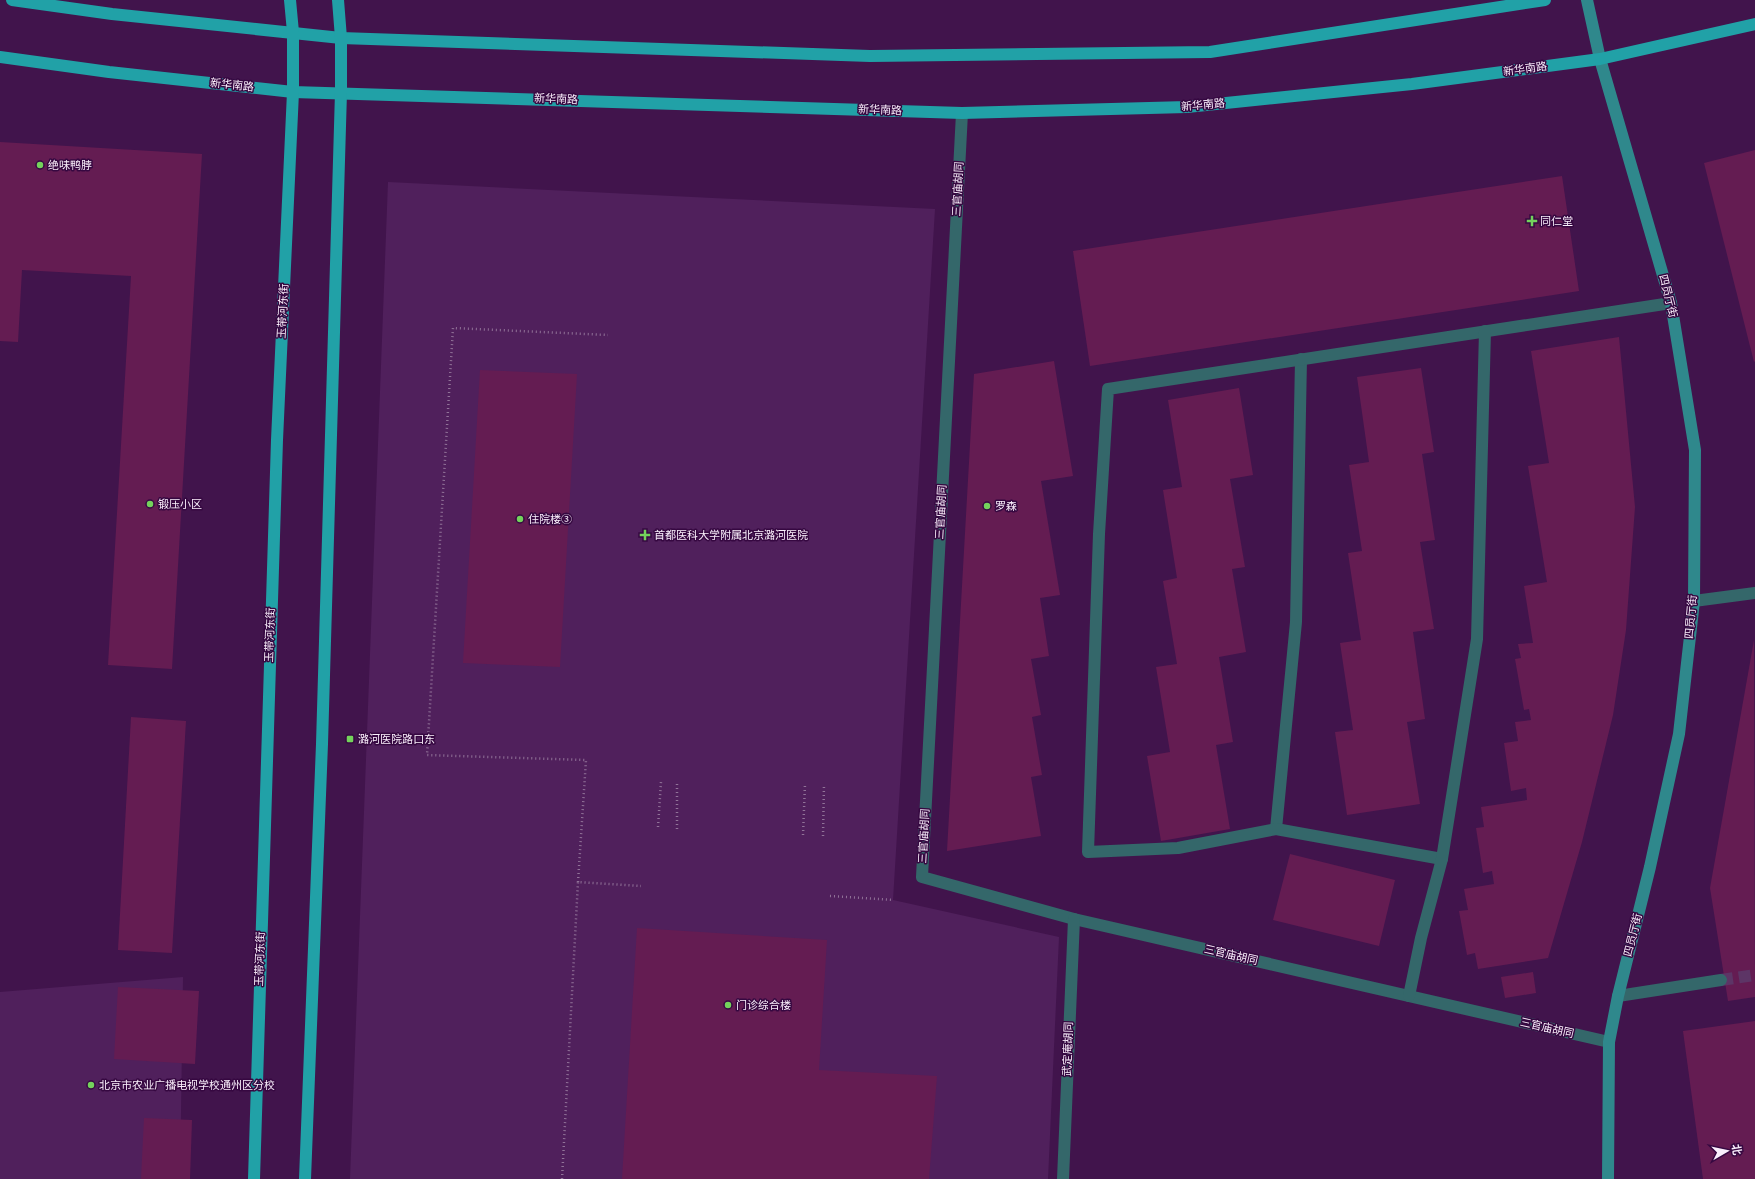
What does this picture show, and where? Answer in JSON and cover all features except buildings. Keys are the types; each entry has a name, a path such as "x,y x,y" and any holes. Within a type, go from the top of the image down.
{"main road":[{"path":"12,0 112,14 341,38 870,56 1210,52 1545,0"},
{"name":"玉带河东街","path":"254,1179 276,440 293,92 293,32 290,0"},
{"path":"305,1179 322,744 341,92 341,38 338,0"},
{"name":"新华南路","path":"0,57 109,72 293,92 341,92 962,113 1187,107 1412,84 1600,59 1755,24"}],"street":[{"name":"四员厅街","path":"1587,0 1600,59 1671,303 1695,450 1694,601 1679,734 1650,867 1618,996 1609,1042 1608,1179"},
{"name":"三官庙胡同","path":"962,113 922,877 1074,918 1609,1042"},
{"path":"1442,859 1276,829 1178,848 1088,852 1099,534 1108,389 1671,303"},
{"path":"1409,996 1421,938 1442,859 1477,639 1485,331"},
{"path":"1276,829 1296,622 1301,359"},
{"path":"1694,601 1755,593"},
{"name":"武定庵胡同","path":"1063,1179 1074,918"},
{"path":"1618,996 1721,980"}],"path":[{"path":"562,1179 586,760 427,755 453,328 608,335"},
{"path":"658,827 661,782"},
{"path":"677,782 677,828"},
{"path":"803,835 805,784"},
{"path":"822,836 824,784"},
{"path":"578,882 641,886"},
{"path":"830,896 893,900"}],"shaded area":[{"name":"首都医科大学附属北京潞河医院","path":"388,182 935,209 893,900 1059,937 1048,1179 350,1179"},
{"name":"北京市农业广播电视学校通州区分校","path":"183,977 180,1179 0,1179 0,992"}],"tunnel":[{"path":"1721,980 1755,975"}],"place":[{"name":"绝味鸭脖","path":"40,165"},
{"name":"同仁堂","path":"1532,221"},
{"name":"锻压小区","path":"150,504"},
{"name":"罗森","path":"987,506"},
{"name":"住院楼③","path":"520,519"},
{"name":"首都医科大学附属北京潞河医院","path":"645,535"},
{"name":"潞河医院路口东","path":"350,739"},
{"name":"门诊综合楼","path":"728,1005"},
{"name":"北京市农业广播电视学校通州区分校","path":"91,1085"}]}
